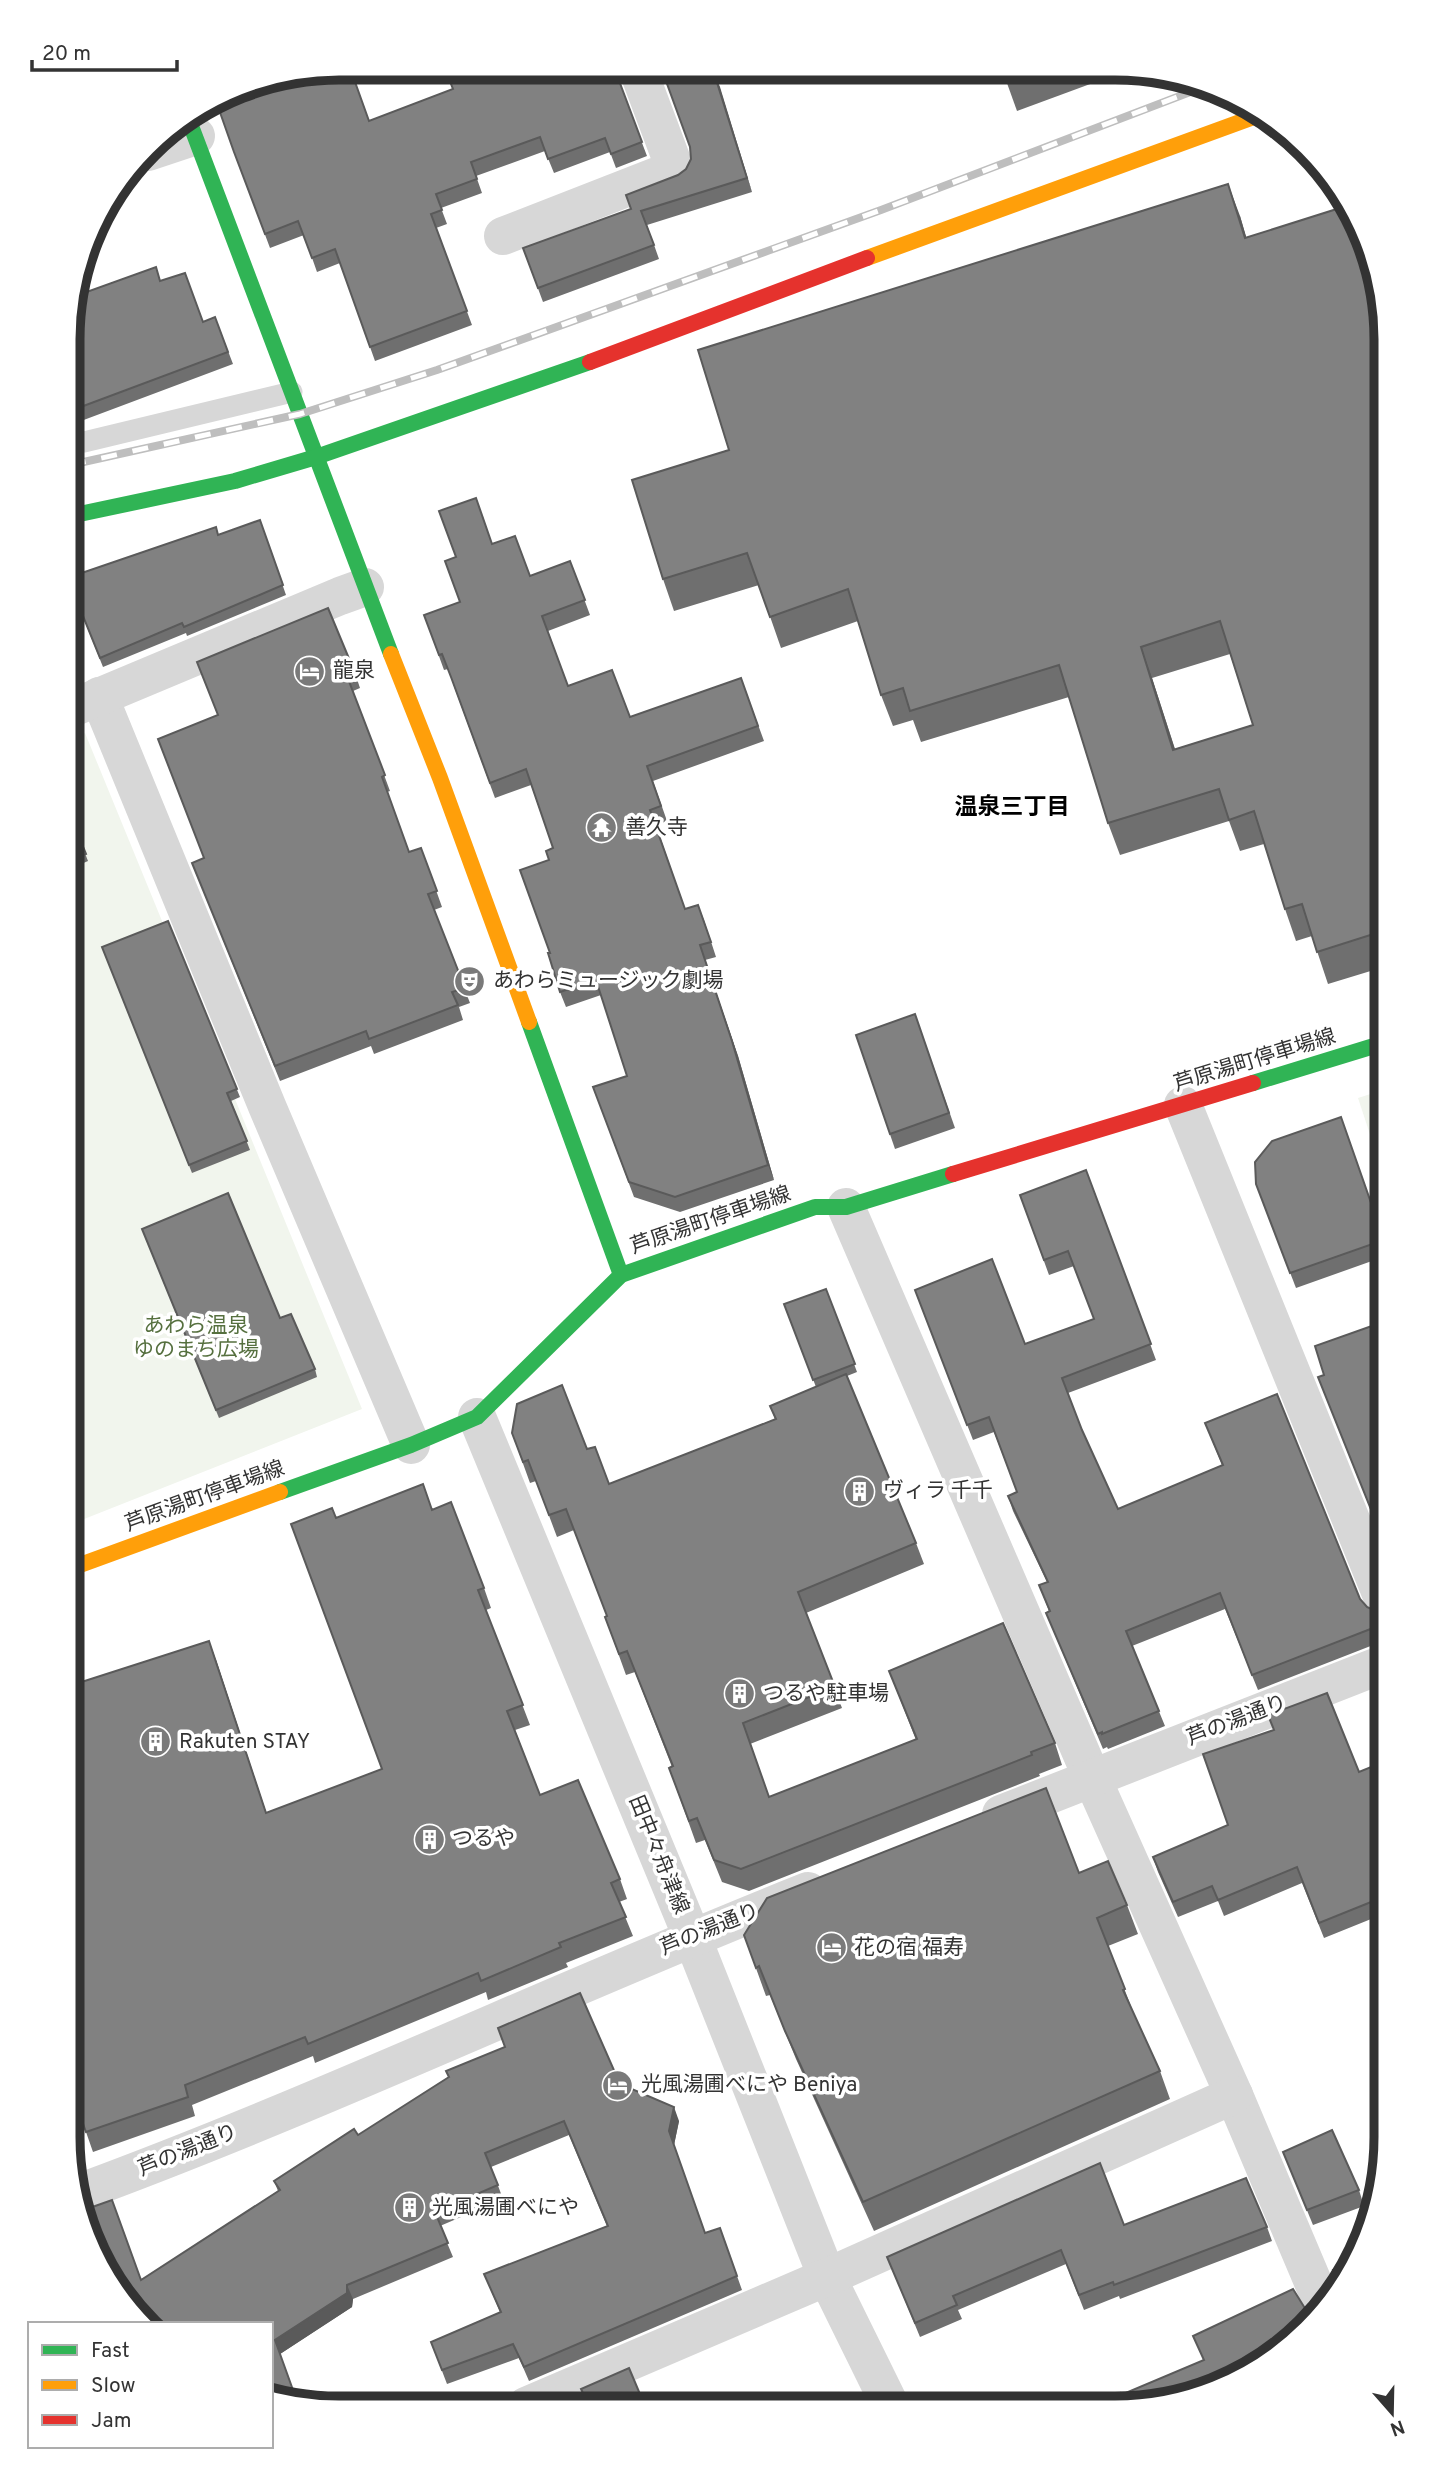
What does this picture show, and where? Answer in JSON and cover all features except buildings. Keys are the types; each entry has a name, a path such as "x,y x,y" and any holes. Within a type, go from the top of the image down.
{"street":[{"path":"503,236 675,169 642,80"},
{"path":"80,514 235,481 316,457 543,380 724,310 1250,118"},
{"path":"192,127 440,778 621,1275"},
{"path":"365,587 84,703 267,1106 411,1445"},
{"name":"芦原湯町停車場線","path":"80,1565 411,1445 477,1417 621,1275 816,1207 846,1207 1375,1046"},
{"path":"1183,1105 1375,1579"},
{"path":"846,1207 1092,1778 1234,2095 1319,2296"},
{"name":"田中々舟津線","path":"477,1417 692,1937 827,2277 886,2396"},
{"name":"芦の湯通り","path":"965,1829 1375,1667"},
{"name":"芦の湯通り","path":"86,2190 191,2151 692,1937 837,1879"},
{"path":"549,2396 827,2277 1234,2095"}],"lane":[{"path":"83,442 292,391"}],"green space":[{"name":"あわら温泉 ゆのまち広場","path":"85,733 362,1409 80,1521 80,735"},
{"path":"1375,1093 1375,1150 1358,1098"}],"railway":[{"path":"80,463 300,414 437,370 881,210 1191,92"}],"traffic: fast":[{"path":"191,127 391,654"},
{"path":"80,514 235,481 316,457 590,362"},
{"path":"529,1022 621,1275"},
{"path":"1253,1083 1375,1046"},
{"path":"280,1492 411,1445 477,1417 621,1275 815,1207 846,1207 953,1174"}],"traffic: slow":[{"path":"867,258 1250,118"},
{"path":"391,654 440,778 529,1022"},
{"path":"80,1565 280,1492"}],"traffic: jam":[{"path":"590,362 867,258"},
{"path":"953,1174 1253,1083"}],"place":[{"name":"龍泉","path":"310,671"},
{"name":"善久寺","path":"602,828"},
{"name":"あわらミュージック劇場","path":"470,981"},
{"name":"ヴィラ 千千","path":"860,1491"},
{"name":"つるや駐車場","path":"740,1694"},
{"name":"Rakuten STAY","path":"156,1742"},
{"name":"つるや","path":"429,1839"},
{"name":"花の宿 福寿","path":"831,1948"},
{"name":"光風湯圃べにや Beniya","path":"618,2085"},
{"name":"光風湯圃べにや","path":"409,2208"}],"district":[{"name":"温泉三丁目","path":"1012,808"}]}
